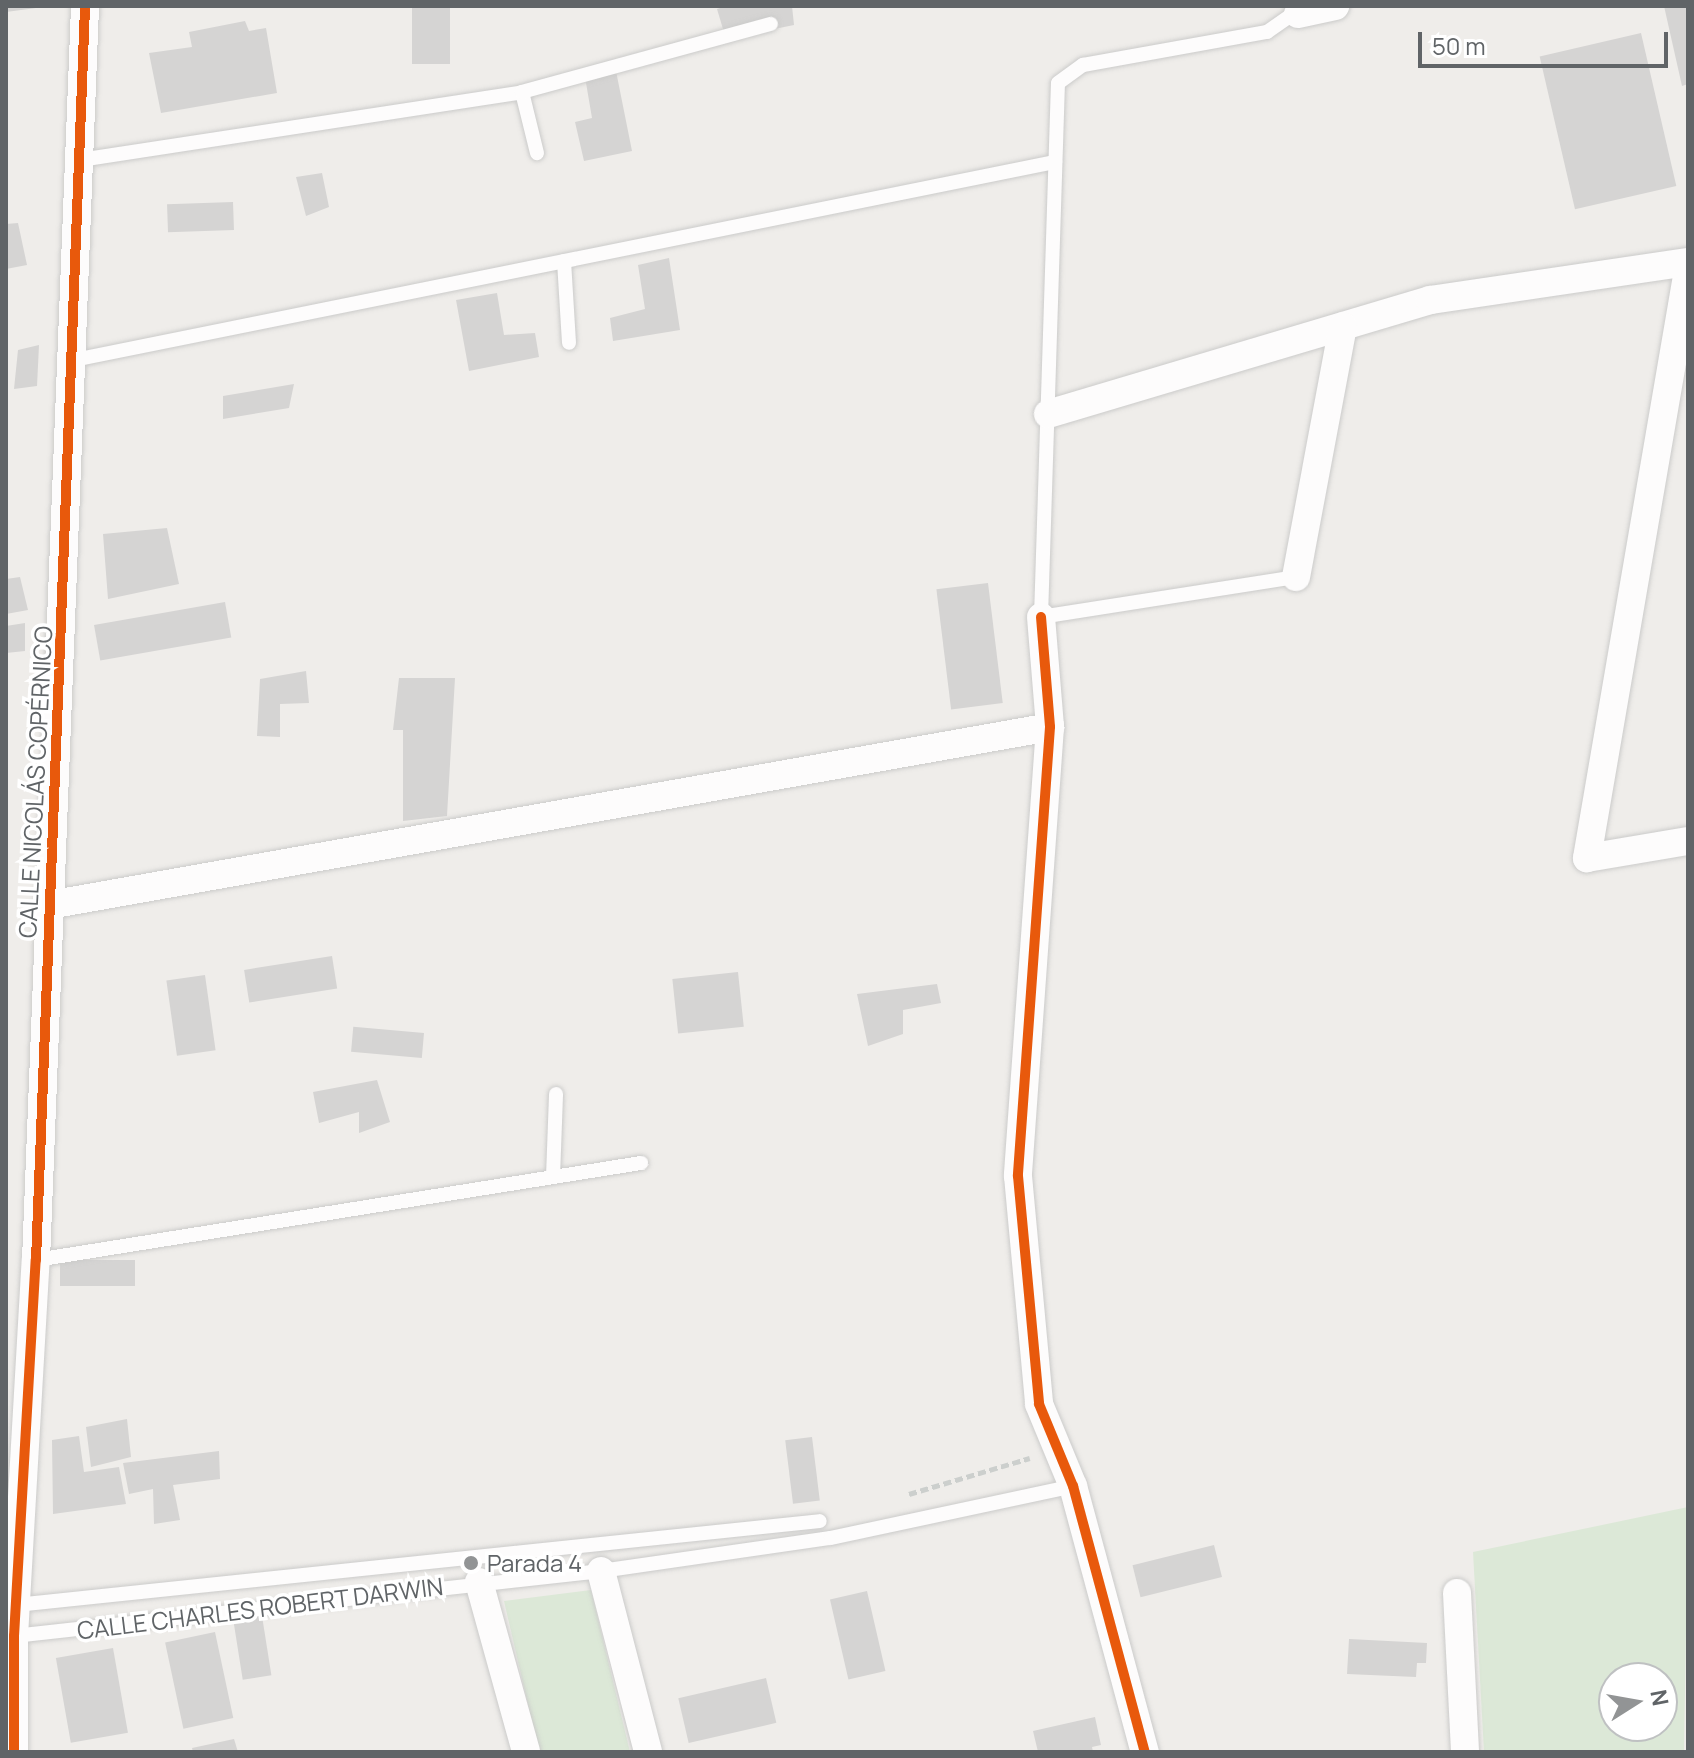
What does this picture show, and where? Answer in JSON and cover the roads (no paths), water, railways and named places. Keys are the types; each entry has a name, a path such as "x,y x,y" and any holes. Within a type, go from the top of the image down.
{"street":[{"name":"CALLE NICOLÁS COPÉRNICO","path":"14,1752 11,1674 36,1260 74,360 85,6"},
{"path":"1298,10 1335,6"},
{"path":"1048,414 1430,300 1688,262"},
{"path":"1688,270 1587,858 1688,841"},
{"path":"1296,577 1343,326"},
{"path":"1041,617 1050,727 1018,1176 1039,1404 1073,1486 1145,1752"},
{"path":"49,905 1050,727"},
{"path":"601,1571 648,1752"},
{"path":"479,1582 526,1752"},
{"path":"1457,1593 1465,1752"}],"lane":[{"path":"1296,577 1041,617 1058,83 1083,65 1267,32 1298,10"},
{"path":"80,160 522,92 771,24"},
{"path":"522,92 537,153"},
{"path":"74,360 1055,162"},
{"path":"564,261 569,343"},
{"path":"553,1177 556,1094"},
{"path":"36,1260 641,1163"},
{"name":"CALLE CHARLES ROBERT DARWIN","path":"14,1636 479,1582 601,1571 831,1538 1073,1486"},
{"name":"CALLE CHARLES ROBERT DARWIN","path":"16,1605 820,1521"}],"place":[{"name":"Parada 4","path":"471,1563"}]}
